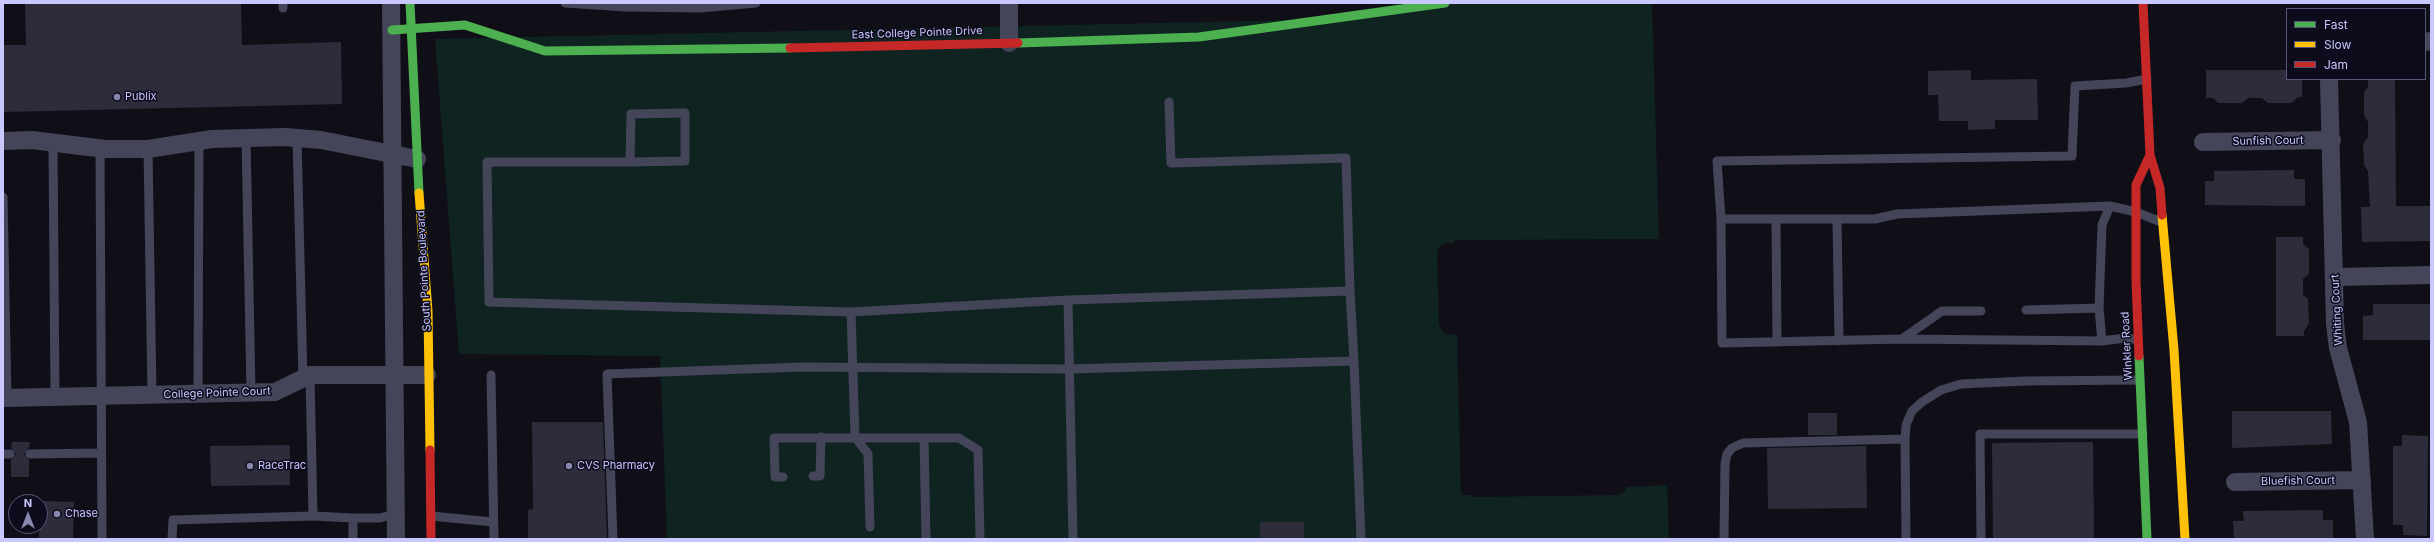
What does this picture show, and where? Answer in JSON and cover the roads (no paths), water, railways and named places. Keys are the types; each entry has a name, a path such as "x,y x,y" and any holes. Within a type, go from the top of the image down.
{"street":[{"path":"391,3 393,375 396,539"},
{"name":"South Pointe Boulevard","path":"410,3 417,159 428,311 427,375 431,539"},
{"path":"1009,3 1009,43"},
{"name":"East College Pointe Drive","path":"392,30 465,25 545,51 884,47 1199,37 1296,25 1376,11 1445,3"},
{"name":"Winkler Road","path":"2143,3 2150,154 2160,188 2174,350 2185,539"},
{"name":"Whiting Court","path":"2329,80 2332,140 2335,324 2338,348 2358,422 2365,539"},
{"path":"3,141 32,140 53,144 100,149 148,149 199,141 246,138 297,138 417,159"},
{"name":"Sunfish Court","path":"2204,142 2332,140"},
{"name":"Winkler Road","path":"2147,539 2140,380 2136,185 2150,154"},
{"path":"2335,277 2431,276"},
{"name":"College Pointe Court","path":"5,398 275,392 307,377 427,375"},
{"name":"Bluefish Court","path":"2235,482 2362,480"}],"lane":[{"path":"565,3 700,8 756,3"},
{"path":"2139,340 2125,338 2102,341 1902,339 1722,343 1721,219 1717,161 2072,156 2075,86 2126,83 2147,78"},
{"path":"1169,102 1171,163 1346,158 1350,291 1361,539"},
{"path":"630,162 631,114 684,113 684,161 630,162 488,162 489,302 851,312 1068,300 1350,291"},
{"path":"246,138 251,392"},
{"path":"297,138 313,516"},
{"path":"198,394 199,141"},
{"path":"53,144 55,397"},
{"path":"100,149 102,397 100,453 102,539"},
{"path":"148,149 152,395"},
{"path":"3,197 5,398"},
{"path":"1721,219 1875,219 1897,214 2110,206 2136,212 2163,223"},
{"path":"2102,341 2098,308 2102,225 2110,206"},
{"path":"1776,219 1778,342"},
{"path":"1837,219 1839,341"},
{"path":"1068,300 1073,539"},
{"path":"2026,310 2098,308"},
{"path":"1902,339 1942,311 1981,311"},
{"path":"851,312 855,437 868,454 870,527"},
{"path":"613,539 606,374 852,368 1069,369 1354,361"},
{"path":"491,375 494,539"},
{"path":"1906,539 1906,425 1912,411 1922,402 1940,390 1961,384 2140,380"},
{"path":"1981,539 1980,434 2143,434"},
{"path":"813,476 820,476 821,437"},
{"path":"783,477 775,477 774,438 959,438 978,450 980,539"},
{"path":"924,438 926,539"},
{"path":"1724,539 1725,464 1727,454 1732,448 1743,443 1905,439"},
{"path":"30,454 100,453"},
{"path":"172,539 173,520 313,516 380,518 395,514"},
{"path":"431,516 493,522"},
{"path":"353,518 353,539"}],"place":[{"name":"Publix","path":"117,97"},
{"name":"RaceTrac","path":"250,466"},
{"name":"CVS Pharmacy","path":"569,466"},
{"name":"Chase","path":"57,514"}]}
